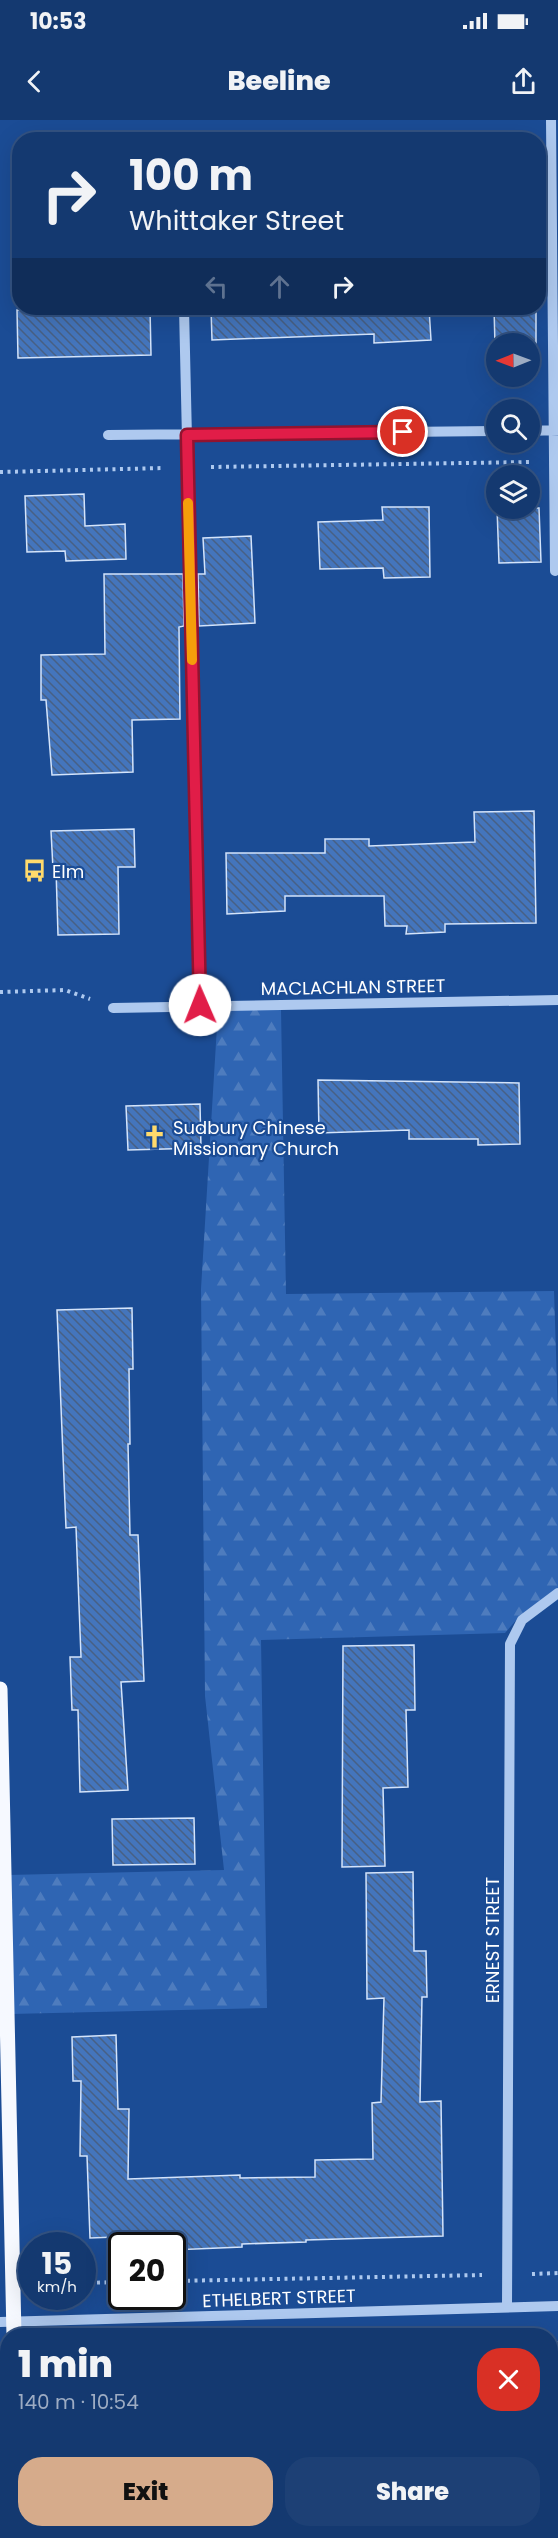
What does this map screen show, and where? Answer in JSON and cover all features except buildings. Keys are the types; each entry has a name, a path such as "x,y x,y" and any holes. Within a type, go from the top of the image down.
{"main road":[{"path":"0,1689 9,2326"}],"street":[{"path":"551,120 556,430 555,571"},
{"path":"184,315 200,1005"},
{"path":"540,431 556,430"},
{"path":"108,435 486,431"},
{"name":"MACLACHLAN STREET","path":"113,1008 558,1000"},
{"name":"ERNEST STREET","path":"507,2307 510,1644 522,1620 558,1593"},
{"name":"ETHELBERT STREET","path":"9,2326 558,2306"}],"path":[{"path":"0,472 554,461"},
{"path":"0,992 65,990 113,1008"},
{"path":"186,2281 558,2273"}],"green space":[{"path":"218,1010 281,1010 286,1294 554,1291 558,1415 558,1590 519,1617 505,1633 261,1640 267,2008 10,2014 8,1875 224,1870 205,1696 201,1289"}],"slow traffic":[{"path":"188,503 192,660"}],"place":[{"name":"Elm","path":"34,871"},
{"name":"Sudbury Chinese Missionary Church","path":"155,1137"}],"route":[{"path":"200,1005 187,435 403,432"}]}
